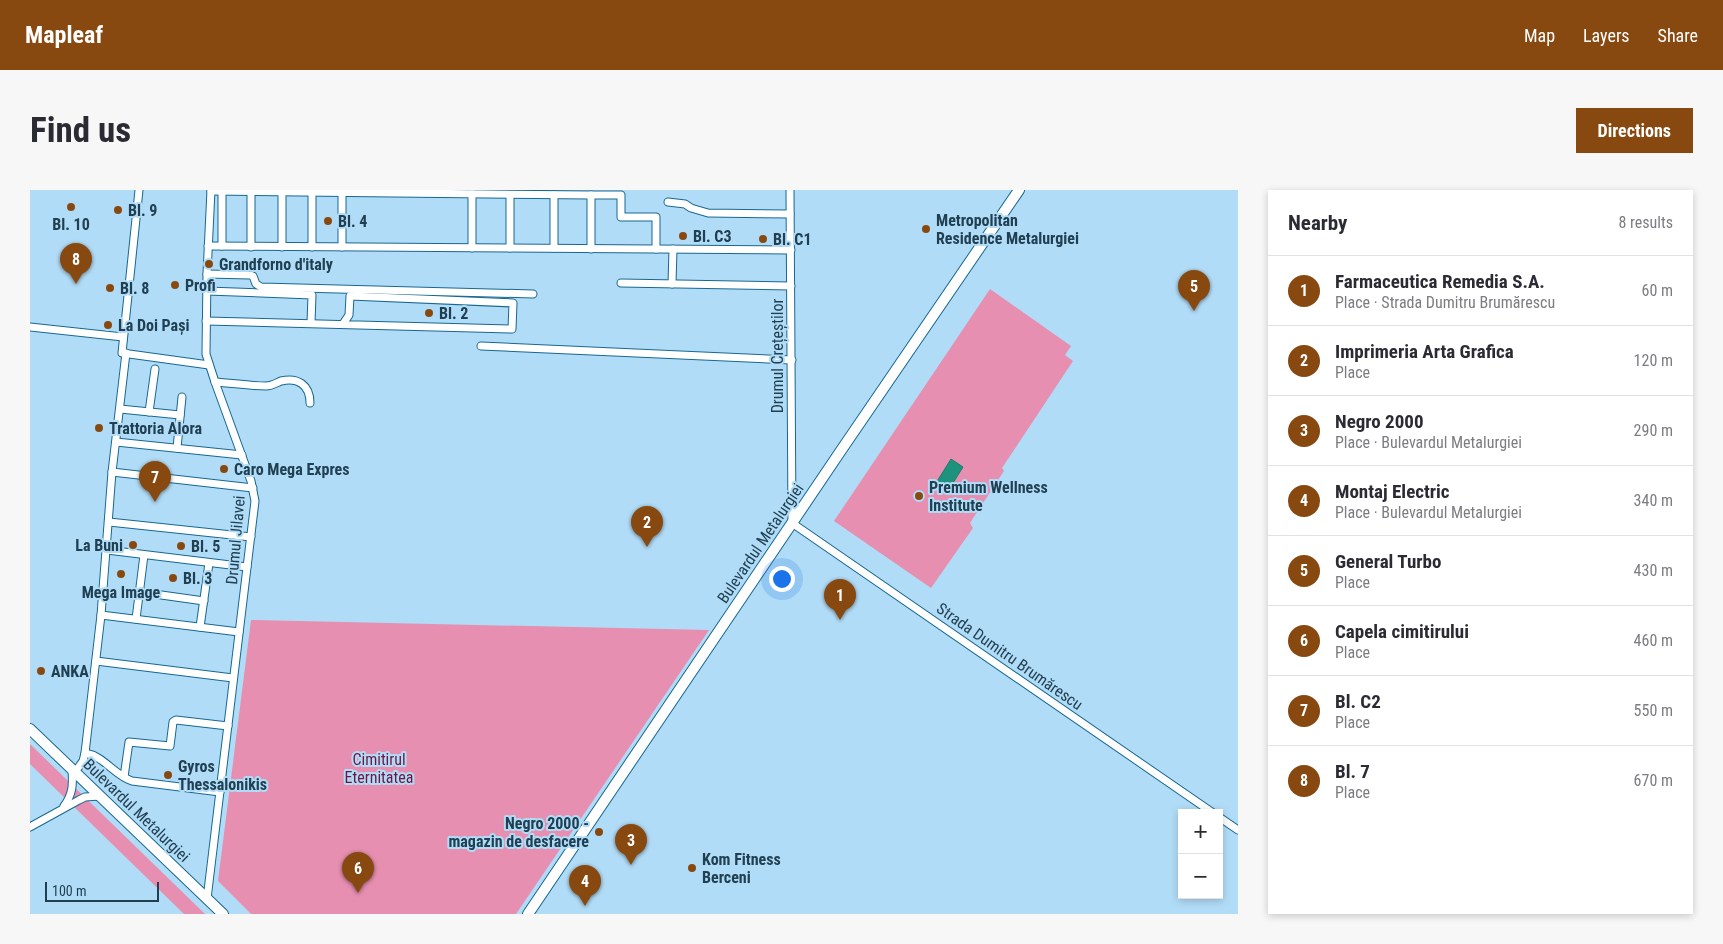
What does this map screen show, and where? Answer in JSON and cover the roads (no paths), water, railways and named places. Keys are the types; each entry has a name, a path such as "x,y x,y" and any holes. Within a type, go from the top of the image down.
{"main road":[{"name":"Bulevardul Metalurgiei","path":"528,914 1019,190"},
{"name":"Bulevardul Metalurgiei","path":"30,728 223,914"}],"street":[{"path":"139,190 122,353 209,364"},
{"path":"211,190 251,192 621,195 621,217 656,217 656,249"},
{"name":"Drumul Jilavei","path":"207,899 255,501 253,488 242,455 209,364 206,320 211,190"},
{"name":"Drumul Crețeștilor","path":"790,190 792,523"},
{"path":"222,191 222,246"},
{"path":"251,192 251,246"},
{"path":"282,192 282,247"},
{"path":"312,192 312,247"},
{"path":"342,193 342,247"},
{"path":"472,194 472,248"},
{"path":"510,195 510,248"},
{"path":"554,195 554,248"},
{"path":"591,195 591,249"},
{"path":"668,202 685,204 691,208 708,213 790,214"},
{"path":"208,246 790,250"},
{"path":"672,284 673,249"},
{"path":"207,274 250,275 253,276 256,284 261,287 533,294"},
{"path":"621,283 791,286"},
{"path":"207,291 312,295 311,323"},
{"path":"206,320 512,329 513,303 350,296 349,315 343,324"},
{"path":"30,326 123,337"},
{"path":"481,346 792,360"},
{"path":"62,808 72,793 74,771 83,761 85,753 101,614 112,472 126,354"},
{"path":"149,412 155,369"},
{"path":"215,382 269,386 284,381 294,381 306,388 310,397 310,403"},
{"path":"177,448 182,397"},
{"path":"120,409 180,415"},
{"path":"116,442 242,455"},
{"path":"112,472 253,488"},
{"path":"108,522 251,537"},
{"name":"Strada Dumitru Brumărescu","path":"792,523 1207,809"},
{"path":"107,550 247,567"},
{"path":"136,619 144,555"},
{"path":"200,627 208,563"},
{"path":"140,592 204,601"},
{"path":"101,614 239,632"},
{"path":"96,661 233,678"},
{"path":"124,777 129,742 170,746 173,722 176,720 228,726"},
{"path":"85,753 98,757 124,777 139,782 220,792"},
{"path":"30,827 82,798 100,796"},
{"path":"1223,820 1238,830"}],"place":[{"name":"Bl. 10","path":"71,207"},
{"name":"Bl. 9","path":"118,210"},
{"name":"Bl. 4","path":"328,221"},
{"name":"Metropolitan Residence Metalurgiei","path":"926,229"},
{"name":"Bl. C3","path":"683,236"},
{"name":"Bl. C1","path":"763,239"},
{"name":"Grandforno d'italy","path":"209,264"},
{"name":"Bl. 7","path":"76,284"},
{"name":"Profi","path":"175,285"},
{"name":"Bl. 8","path":"110,288"},
{"name":"General Turbo","path":"1194,311"},
{"name":"Bl. 2","path":"429,313"},
{"name":"La Doi Pași","path":"108,325"},
{"name":"Trattoria Alora","path":"99,428"},
{"name":"Caro Mega Expres","path":"224,469"},
{"name":"Premium Wellness Institute","path":"919,496"},
{"name":"Bl. C2","path":"155,502"},
{"name":"La Buni","path":"133,545"},
{"name":"Bl. 5","path":"181,546"},
{"name":"Imprimeria Arta Grafica","path":"647,547"},
{"name":"Mega Image","path":"121,574"},
{"name":"Bl. 3","path":"173,578"},
{"name":"Farmaceutica Remedia S.A.","path":"840,620"},
{"name":"ANKA","path":"41,671"},
{"name":"Gyros Thessalonikis","path":"168,775"},
{"name":"Negro 2000 - magazin de desfacere","path":"599,832"},
{"name":"Negro 2000","path":"631,865"},
{"name":"Kom Fitness Berceni","path":"692,868"},
{"name":"Capela cimitirului","path":"358,893"},
{"name":"Montaj Electric","path":"585,906"}],"park label":[{"name":"Cimitirul Eternitatea","path":"379,768"}]}
